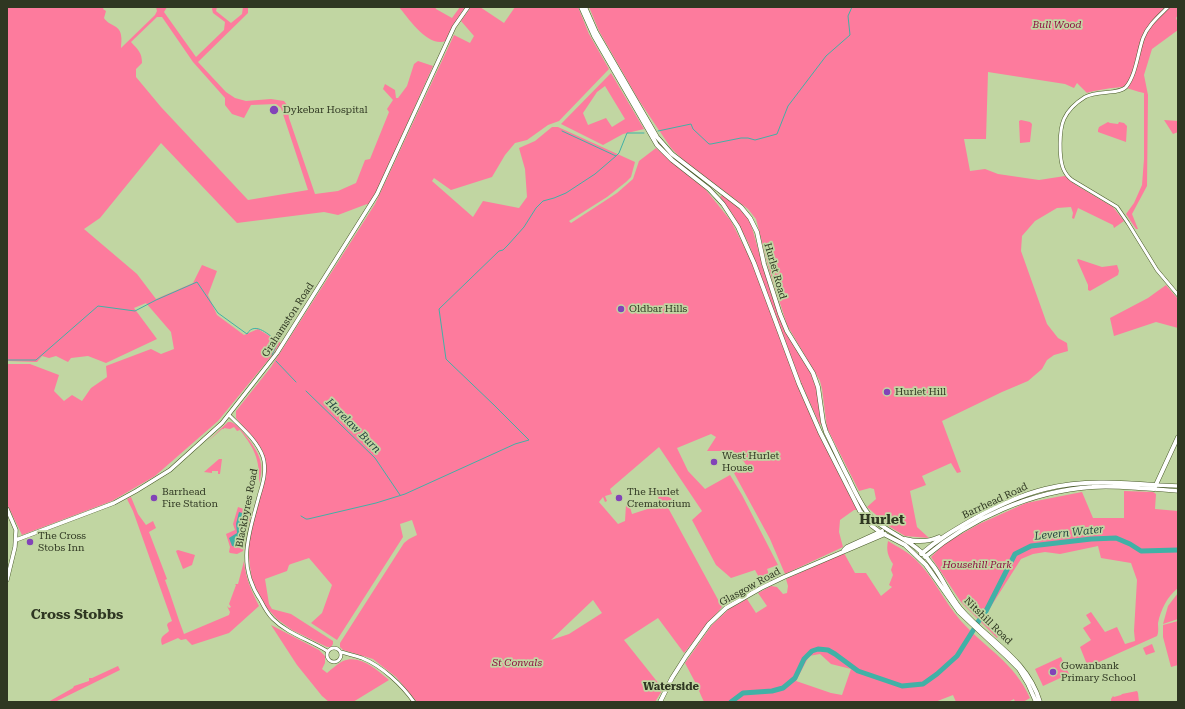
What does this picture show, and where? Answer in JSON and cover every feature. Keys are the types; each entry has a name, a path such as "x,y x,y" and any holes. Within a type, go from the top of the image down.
{"main road":[{"name":"Grahamston Road","path":"16,540 114,503 161,476 219,427 277,353 377,194 454,27 468,7"},
{"name":"Hurlet Road","path":"581,7 594,36 657,145 672,160 709,189 723,204 738,227 754,263 790,362 820,432 860,511 867,521 882,533 897,540"},
{"name":"Hurlet Road","path":"585,7 596,32 657,137 672,154 741,207 750,218 756,232 764,264 780,314 787,331 813,373 818,387 823,422 826,432 862,506 871,517 887,530 902,538 924,555"},
{"path":"1154,487 1178,437"},
{"name":"Barrhead Road","path":"941,541 944,535 1024,501 1048,494 1074,489 1113,485 1154,487 1178,486"},
{"name":"Barrhead Road","path":"1154,487 1178,491"},
{"path":"7,509 16,530 16,540 7,580"},
{"name":"Barrhead Road","path":"920,558 941,541 968,525"},
{"path":"882,533 887,530"},
{"name":"Glasgow Road","path":"660,702 672,678 686,656 718,614 740,599 761,588 843,550 848,550 882,533"},
{"path":"902,538 929,540 944,535"},
{"name":"Nitshill Road","path":"897,540 920,558 934,575 954,607 1018,663 1031,681 1040,702"},
{"name":"Nitshill Road","path":"924,555 940,574 965,616 1019,669 1036,702"}],"street":[{"path":"1168,7 1146,31 1130,79 1125,87 1118,91 1095,93 1079,101 1066,115 1063,121 1060,136 1062,164 1067,175 1072,180 1116,207 1128,223 1157,270 1178,295"},
{"name":"Blackbyres Road","path":"229,415 256,444 263,457 264,477 247,545 247,568 252,586 272,618 290,632 327,651"},
{"path":"341,652 340,659 334,662 328,658 327,651 336,647 341,652 363,658 377,666 399,685 414,702"}],"green space":[{"path":"7,7 104,7 103,9 106,11 104,18 106,21 119,29 121,48 155,15 157,11 156,7 167,7 164,12 196,57 224,30 225,22 213,13 213,7 217,7 216,11 231,23 242,14 243,7 248,7 248,13 198,62 226,92 235,98 246,101 271,99 284,101 287,105 289,118 315,194 338,191 356,183 365,160 370,159 389,112 387,109 393,100 383,89 385,84 395,90 396,98 398,98 407,86 414,64 418,61 433,66 377,191 368,205 367,204 338,215 324,212 237,223 161,143 100,218 84,229 137,274 156,299 193,283 202,265 217,271 208,295 217,315 244,335 258,329 281,343 218,421 155,476 112,501 22,535 7,504 7,364 30,364 59,375 54,391 64,401 72,395 82,401 91,388 107,377 106,366 151,349 161,354 174,349 171,332 146,303 134,308 157,339 106,363 88,356 71,358 68,362 56,356 49,358 42,356 37,362 7,361","holes":["157,17 162,17 193,62 225,98 225,105 232,114 244,118 251,105 276,104 281,108 308,190 248,200 161,107 136,77 136,69 142,63 142,59 139,51 131,42"]},
{"path":"399,7 435,7 452,18 460,7 465,7 446,41 439,42 432,40 420,31"},
{"name":"St Convals","path":"471,7 480,7 504,23 515,7 578,7 589,34 609,69 559,121 548,125 527,140 515,143 505,155 492,177 451,190 434,178 432,181 473,217 483,201 519,208 527,197 525,169 519,148 535,141 552,127 558,127 635,162 631,177 626,182 607,197 569,221 571,223 617,193 633,179 639,161 656,148 706,190 731,221 752,262 793,373 857,510 854,510 840,520 839,532 843,547 785,574 770,539 734,473 741,469 748,472 745,463 739,456 734,459 729,451 707,451 716,437 711,434 677,448 688,471 705,489 730,475 778,565 767,569 771,580 762,583 755,570 731,578 716,565 692,520 702,511 659,447 610,489 612,494 605,496 607,501 605,502 603,497 599,502 618,524 625,521 626,505 629,504 632,514 660,505 658,496 665,495 672,499 666,504 722,607 684,653 658,618 624,640 663,689 655,702 417,702 396,677 373,659 343,650 340,647 340,643 404,543 417,535 412,520 400,524 403,537 337,640 311,623 322,613 332,585 309,558 291,564 289,565 287,571 265,579 269,604 272,609 291,614 333,641 331,647 327,647 292,630 277,619 267,608 252,582 248,550 251,530 266,476 266,462 262,450 258,444 236,418 236,411 271,367 375,204 454,35 470,43 474,36 461,21","holes":["593,600 602,613 569,634 551,640"]},
{"name":"Bull Wood","path":"589,7 1178,7 1178,15 1176,18 1178,30 1152,49 1144,75 1148,95 1147,186 1132,214 1138,229 1136,229 1126,214 1134,203 1142,185 1144,159 1144,93 1122,87 1087,93 1077,83 1074,88 1065,84 988,72 986,139 964,139 970,171 985,169 998,174 1039,180 1065,176 1076,185 1113,207 1124,221 1114,228 1113,225 1078,208 1074,219 1072,218 1073,213 1071,207 1057,208 1035,221 1022,236 1021,251 1047,324 1058,338 1067,343 1068,351 1054,355 1047,360 1042,369 1028,381 942,421 961,472 957,473 951,463 922,476 926,485 910,491 917,527 929,538 905,536 890,527 867,507 876,499 874,489 870,488 859,491 827,428 820,381 787,325 769,269 756,219 748,209 684,161 671,148 638,99 599,31"},
{"path":"611,73 644,129 623,134 603,145 561,124","holes":["605,86 625,119 612,127 606,118 588,125 583,113 597,92"]},
{"path":"1021,120 1032,124 1030,142 1020,143 1019,121"},
{"path":"1164,120 1178,121 1178,132 1173,134"},
{"path":"1108,122 1118,124 1119,122 1124,123 1127,126 1126,142 1098,132 1099,127"},
{"path":"722,195 742,210 751,224 764,270 784,330 810,371 817,388 820,425 798,376 748,242 733,215 720,197"},
{"path":"1078,259 1102,267 1117,265 1119,271 1118,275 1090,291 1088,290 1088,285 1077,260"},
{"path":"1166,285 1178,299 1178,328 1156,322 1114,336 1110,318 1148,298"},
{"path":"228,422 233,423 240,428 258,453 261,464 261,476 259,483 255,454 249,442 240,430 237,431 234,427 230,429 224,428 207,442"},
{"path":"219,459 222,459 220,474 218,474 218,471 212,471 212,473 204,472"},
{"name":"Househill Park","path":"1124,491 1153,492 1156,494 1155,509 1178,511 1178,588 1168,599 1163,608 1158,623 1157,636 1088,667 1080,647 1091,640 1083,628 1091,623 1086,615 1091,612 1105,632 1117,627 1125,644 1135,641 1134,631 1137,580 1131,563 1101,558 1098,546 1060,554 1045,552 1033,554 1021,559 983,619 1000,634 997,638 961,602 931,557 944,544 979,524 1026,503 1082,492 1093,518 1124,518"},
{"path":"131,497 138,514 146,525 153,521 156,528 149,532 167,579 165,580 184,634 229,615 230,612 227,606 229,608 231,607 229,604 236,585 235,584 238,584 244,561 249,584 259,606 229,633 192,645 186,639 181,640 178,638 162,645 162,638 169,631 167,625 172,621 133,511 127,499"},
{"path":"238,507 252,512 243,551 237,554 229,552 230,547 226,534 235,530 233,524"},
{"path":"888,541 913,557 934,582 949,606 961,621 1008,665 1030,698 1023,702 1015,702 1014,699 1008,702 956,702 953,695 935,702 704,702 685,663 712,625 729,609 747,599 756,613 767,606 758,593 771,586 777,587 783,594 787,593 788,586 786,579 844,553 855,573 866,573 881,596 892,587 889,585 893,575 891,570 893,564 888,553","holes":["820,654 831,664 851,669 842,695 831,693 796,681 809,656"]},
{"path":"178,550 195,555 192,565 183,569 176,551"},
{"path":"1178,593 1178,619 1163,624 1168,606"},
{"path":"1178,621 1178,665 1171,667 1163,637 1163,625"},
{"path":"271,625 319,650 325,656 325,663 322,669 327,673 343,661 349,659 362,661 368,664 389,680 353,702 329,702 322,696 297,665"},
{"path":"1152,644 1155,652 1146,655 1143,648"},
{"path":"1061,657 1069,674 1043,686 1035,669"},
{"path":"118,666 120,670 55,702 48,702 74,686 89,681 89,678"},
{"path":"1137,691 1139,702 1111,702 1113,696"}],"water":[{"path":"239,512 247,516 240,546 236,547 232,546 229,538 237,533 236,524"}],"waterway":[{"path":"658,131 691,124 693,129 709,144 741,138 755,140 777,134 788,106 826,56 850,35 848,16 852,7"},
{"path":"562,131 616,156 619,153 627,133 644,133"},
{"path":"301,516 308,519 376,503 405,494 515,444 529,440 446,359 439,309 499,251 503,250 508,245 524,227 536,208 543,201 566,193 595,174 616,156"},
{"path":"7,360 36,360 98,306 135,311 197,282 218,313 247,334 254,328 262,330 278,342 272,355"},
{"path":"276,361 296,382"},
{"name":"Harelaw Burn","path":"306,391 375,458 400,495"},
{"name":"Levern Water","path":"978,622 986,611 1015,554 1031,546 1091,539 1116,538 1141,551 1178,550"},
{"name":"Levern Water","path":"731,702 743,693 772,691 783,688 795,678 804,659 812,651 818,649 828,650 858,671 902,686 923,684 957,656 974,629"}],"place":[{"name":"Dykebar Hospital","path":"274,110"},
{"name":"Oldbar Hills","path":"621,309"},
{"name":"Hurlet Hill","path":"887,392"},
{"name":"West Hurlet House","path":"714,462"},
{"name":"Barrhead Fire Station","path":"154,498"},
{"name":"The Hurlet Crematorium","path":"619,498"},
{"name":"The Cross Stobs Inn","path":"30,542"},
{"name":"Gowanbank Primary School","path":"1053,672"}],"district":[{"name":"Hurlet","path":"882,520"},
{"name":"Cross Stobbs","path":"77,615"},
{"name":"Waterside","path":"671,687"}]}
